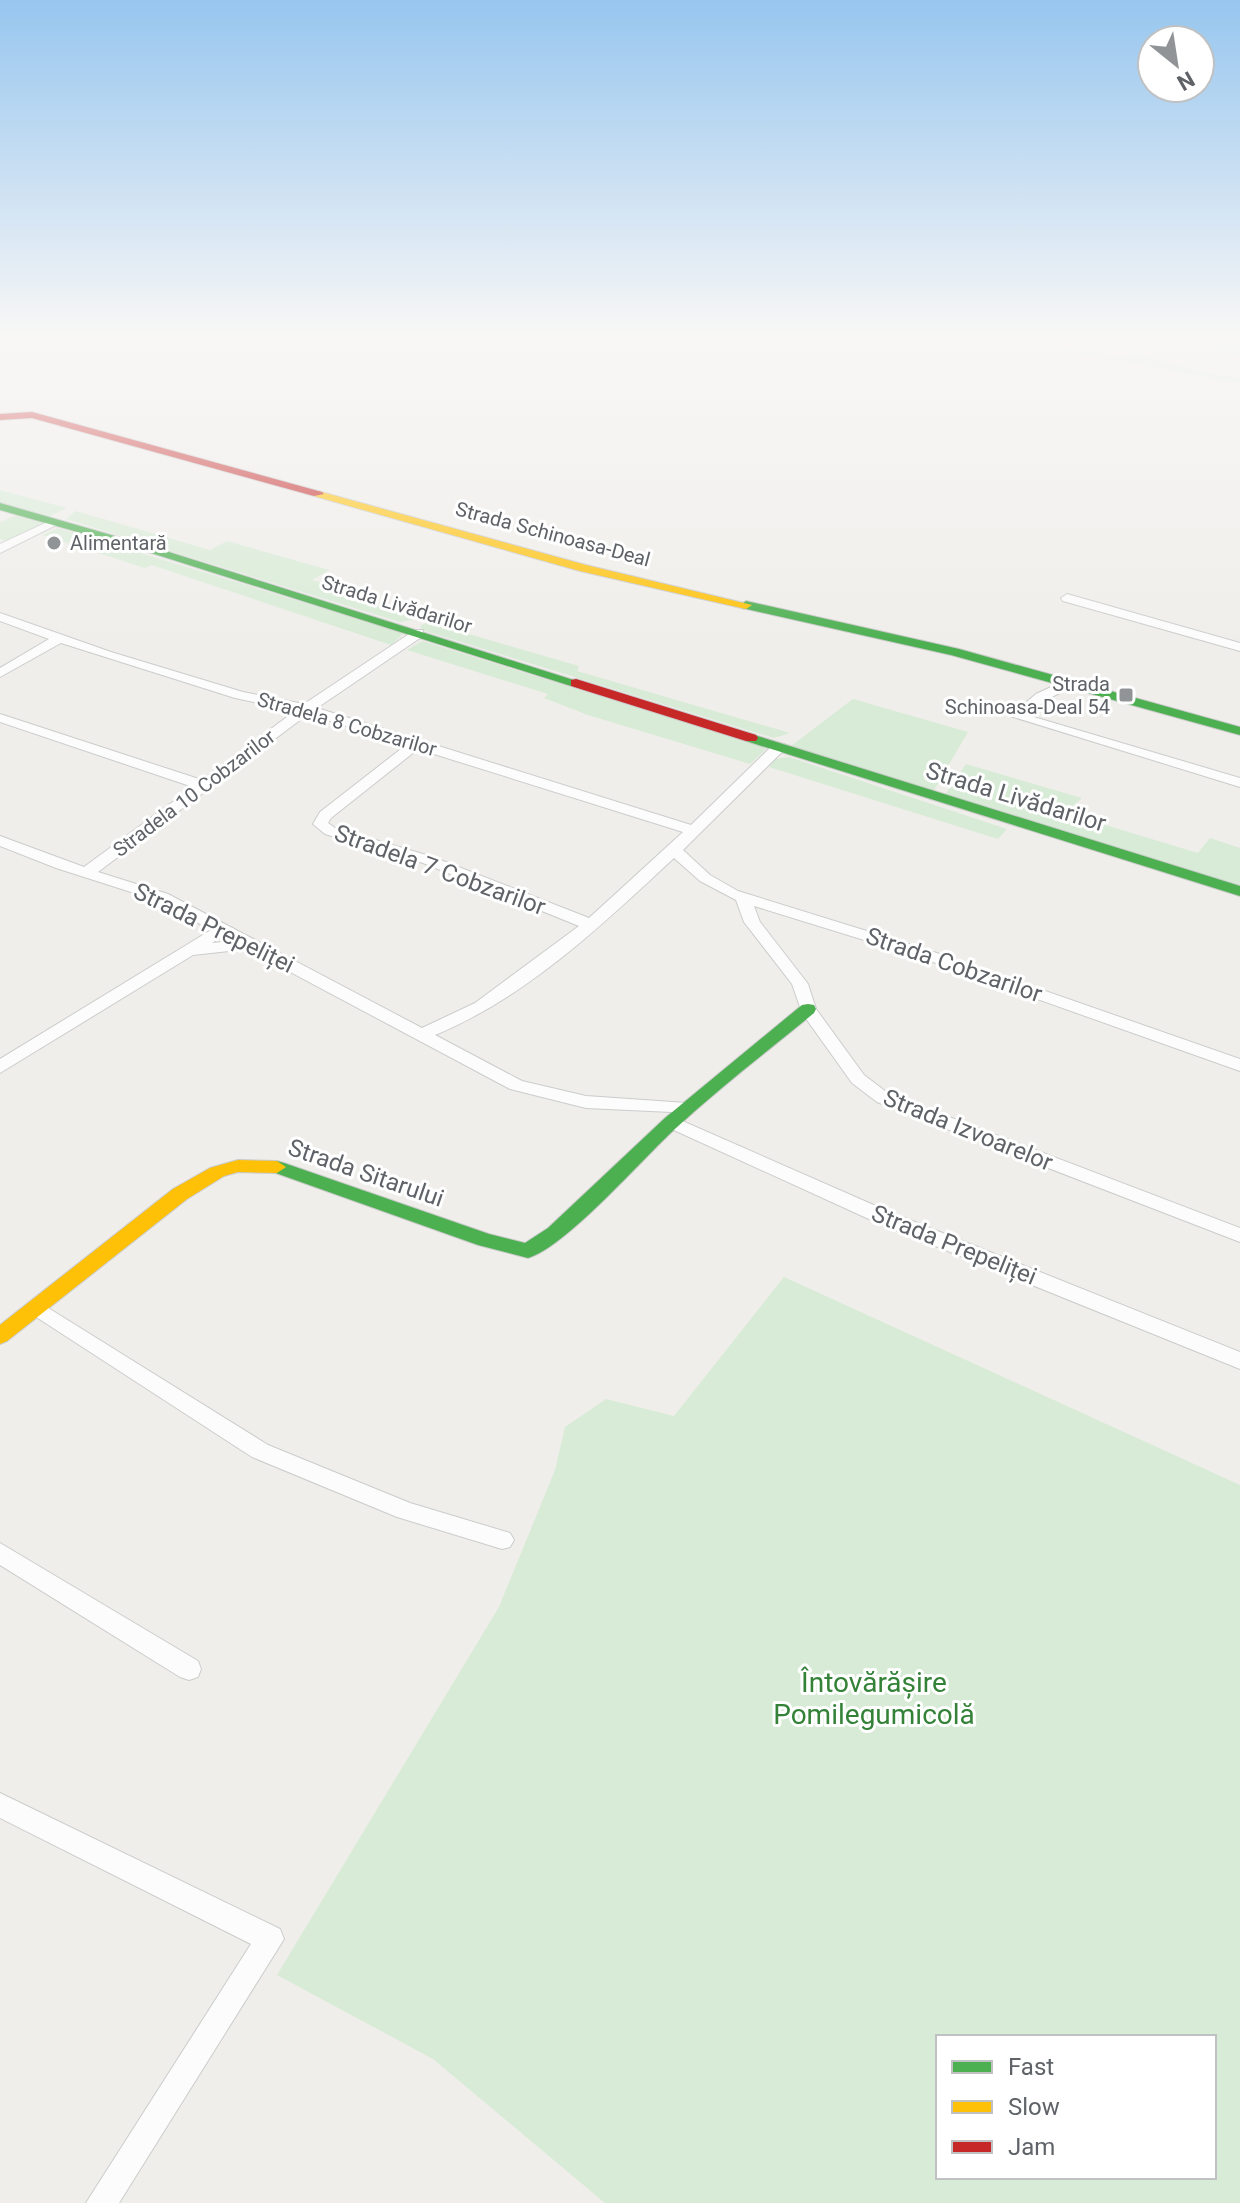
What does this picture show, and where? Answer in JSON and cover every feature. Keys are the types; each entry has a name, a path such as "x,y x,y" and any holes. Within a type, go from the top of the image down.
{"street":[{"name":"Strada Schinoasa-Deal","path":"121,440 584,568 954,652 1240,731"},
{"name":"Strada Livădarilor","path":"0,506 419,633 1240,891"},
{"path":"0,549 54,522"},
{"path":"1067,598 1240,647"},
{"name":"Stradela 8 Cobzarilor","path":"0,617 227,691 306,709 694,831"},
{"name":"Stradela 10 Cobzarilor","path":"88,872 306,709 419,633"},
{"path":"0,673 60,638"},
{"path":"1066,684 1041,697 1017,716 1240,783"},
{"path":"0,718 205,786"},
{"name":"Stradela 7 Cobzarilor","path":"417,743 325,815 320,824 330,831 428,860 591,925"},
{"path":"420,1035 480,1009 591,925 676,852 779,747"},
{"name":"Strada Prepeliței","path":"0,841 162,897 516,1085 586,1102 687,1109"},
{"name":"Strada Cobzarilor","path":"676,852 705,878 743,897 922,953 1240,1065"},
{"name":"Strada Izvoarelor","path":"743,897 752,922 793,972 807,998 808,1009 858,1079 883,1098 1240,1235"},
{"path":"0,1067 191,950 210,934 225,928"},
{"path":"191,950 252,943"},
{"path":"671,1122 808,1009"},
{"name":"Strada Prepeliței","path":"671,1122 878,1215 1240,1361"},
{"name":"Strada Sitarului","path":"0,1336 180,1194 217,1172 238,1166 272,1165 485,1240 528,1251 555,1233 671,1122"},
{"path":"37,1308 260,1451 405,1511 502,1540"},
{"path":"0,1553 189,1669"},
{"path":"0,1805 270,1939 101,2203"}],"green space":[{"path":"0,490 67,508 47,517 0,504"},
{"path":"76,511 210,550 227,541 329,570 312,580 371,597 364,602 420,618 400,622 66,519"},
{"path":"17,515 45,523 8,541 0,539 0,522"},
{"path":"58,528 404,633 391,645 152,565 145,568 42,535"},
{"path":"427,622 579,666 577,671 790,733 774,738 422,630 420,626"},
{"path":"422,641 767,748 750,764 588,715 544,698 548,694 407,650"},
{"path":"853,699 968,732 933,792 791,746"},
{"path":"789,757 1007,829 998,839 769,767 775,759"},
{"path":"966,764 1082,798 1065,813 1198,853 1210,838 1240,848 1240,887 945,795"},
{"name":"Întovărășire Pomilegumicolă","path":"784,1277 1240,1485 1240,2203 605,2203 433,2059 277,1975 499,1607 555,1470 565,1427 606,1399 674,1416"}],"traffic: fast":[{"path":"0,506 149,549 576,683"},
{"path":"746,605 954,652 1240,731"},
{"path":"751,738 1240,891"},
{"path":"277,1167 485,1240 528,1251 555,1233 671,1122 808,1009"}],"traffic: slow":[{"path":"318,494 584,568 746,605"},
{"path":"0,1336 180,1194 217,1172 238,1166 277,1167"}],"traffic: jam":[{"path":"122,440 318,494"},
{"path":"576,683 751,738"}],"place":[{"name":"Alimentară","path":"54,543"},
{"name":"Strada Schinoasa-Deal 54","path":"1126,695"}]}
